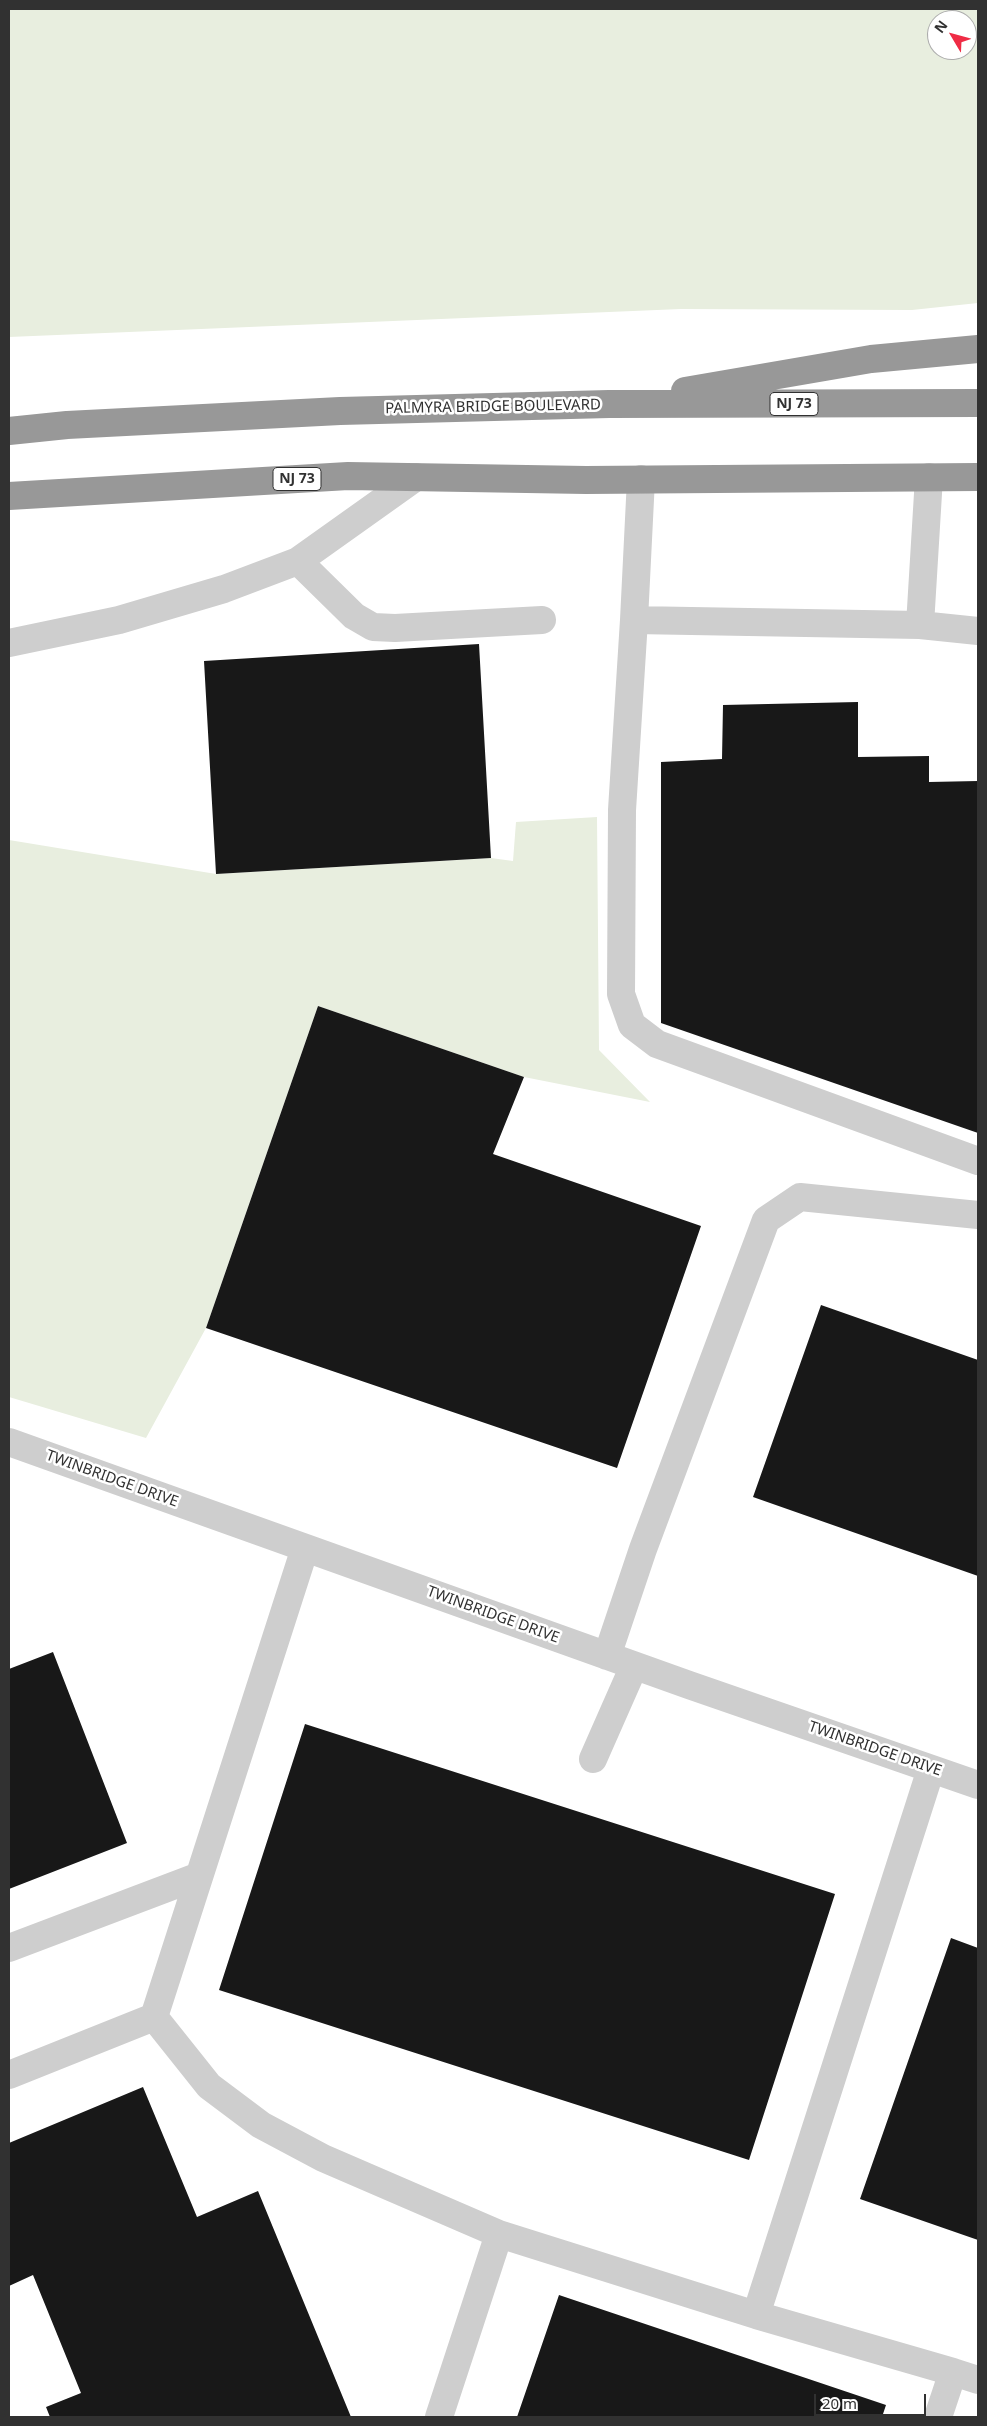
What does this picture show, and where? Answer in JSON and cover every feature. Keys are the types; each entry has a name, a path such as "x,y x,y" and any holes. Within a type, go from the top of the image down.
{"highway":[{"path":"609,404 870,359 978,349"},
{"name":"PALMYRA BRIDGE BOULEVARD","path":"9,431 67,425 340,411 609,404 978,403"},
{"path":"9,421 67,425"},
{"name":"NJ 73","path":"9,496 348,476 641,479 978,477"},
{"path":"928,477 978,493"}],"street":[{"path":"9,643 119,620 224,589 298,561 416,477"},
{"path":"920,625 928,477"},
{"path":"641,479 622,820 621,994 632,1025 657,1044 978,1161"},
{"path":"298,561 354,616 373,627 395,628 542,620"},
{"path":"634,620 920,625 978,631"},
{"path":"607,1656 643,1548 766,1220 800,1197 978,1215"},
{"name":"TWINBRIDGE DRIVE","path":"9,1442 634,1666 931,1769 976,1776"},
{"path":"154,2017 305,1548"},
{"path":"593,1759 634,1666"},
{"path":"756,2315 931,1769"},
{"path":"9,1948 199,1876"},
{"path":"9,2075 154,2017"},
{"path":"154,2017 209,2086 260,2125 323,2158 500,2234 756,2315 966,2376 938,2417"},
{"path":"439,2417 500,2234"}],"green space":[{"path":"9,9 978,9 978,303 912,310 681,309 9,337"},
{"path":"597,817 599,1050 650,1102 524,1077 318,1006 206,1328 146,1438 9,1397 9,840 216,874 491,858 513,861 516,822"}],"building":[{"path":"479,644 491,858 216,874 204,661"},
{"path":"858,702 858,757 929,756 929,782 978,781 978,1133 661,1023 661,762 722,759 723,705"},
{"path":"318,1006 524,1077 493,1154 701,1226 617,1468 206,1328"},
{"path":"821,1305 978,1360 978,1576 753,1497"},
{"path":"53,1652 127,1843 9,1889 9,1669"},
{"path":"305,1724 835,1894 749,2160 219,1990"},
{"path":"951,1938 978,1948 978,2240 860,2199"},
{"path":"143,2087 197,2217 258,2191 351,2417 50,2417 46,2407 81,2393 33,2275 9,2286 9,2143"},
{"path":"559,2295 886,2405 882,2417 517,2417"}]}
